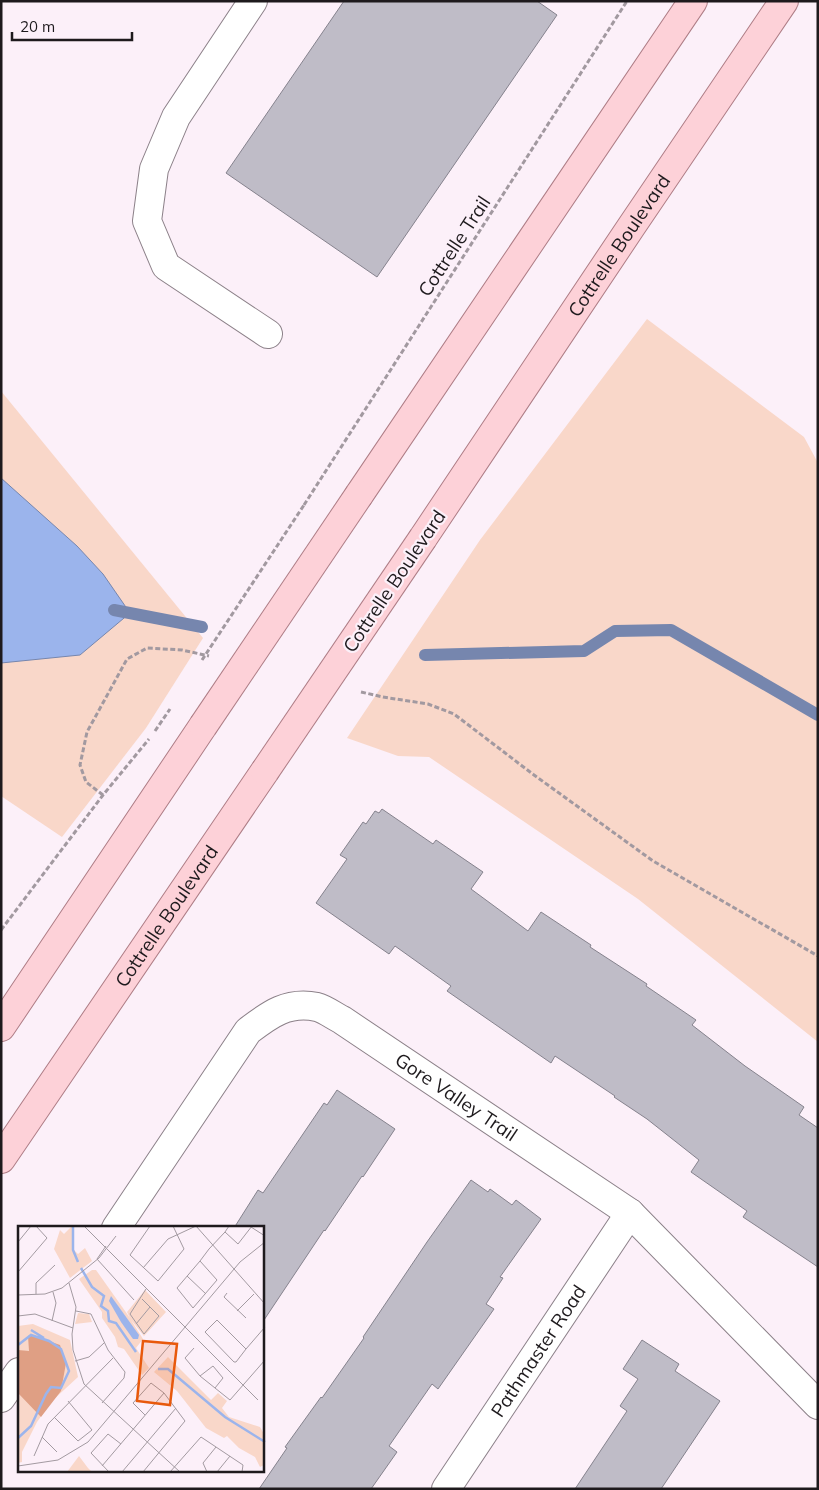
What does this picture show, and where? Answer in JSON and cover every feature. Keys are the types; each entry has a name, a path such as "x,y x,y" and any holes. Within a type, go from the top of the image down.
{"main road":[{"path":"1,1027 693,1"},
{"name":"Cottrelle Boulevard","path":"1,1159 266,771 784,1"}],"street":[{"path":"253,1 176,117 154,169 147,221 166,266 268,334"},
{"name":"Gore Valley Trail","path":"117,1226 248,1031 268,1015 294,1005 319,1007 342,1020 630,1213 818,1405"},
{"name":"Pathmaster Road","path":"446,1489 630,1213"},
{"path":"1,1398 18,1373"}],"path":[{"name":"Cottrelle Trail","path":"198,667 627,1"},
{"path":"103,795 86,782 80,765 86,732 127,659 147,648 182,650 210,657"},
{"path":"354,691 383,698 428,704 454,714 534,775 653,861 818,956"},
{"path":"155,732 171,707"},
{"path":"1,930 103,795 149,739"}],"shaded area":[{"path":"647,319 804,437 818,463 818,1042 638,899 429,757 398,756 347,738 480,540"},
{"path":"1,391 203,638 146,728 62,837 1,796"}],"water":[{"path":"1,478 77,546 103,574 130,613 80,655 1,663"}],"building":[{"path":"344,1 537,1 557,15 377,277 226,173"},
{"path":"382,809 433,844 436,840 483,872 471,889 528,931 541,912 647,984 646,986 696,1020 692,1025 745,1066 804,1107 799,1115 818,1128 818,1267 743,1217 747,1211 691,1172 699,1160 647,1119 555,1056 551,1063 447,991 451,986 395,946 389,954 316,903 347,859 340,855 363,822 366,824 375,811 379,813"},
{"path":"337,1090 395,1129 264,1320 264,1226 235,1226 258,1190 263,1193 324,1103 327,1105"},
{"path":"471,1180 488,1192 490,1189 512,1205 516,1200 541,1219 500,1277 503,1278 486,1304 494,1309 438,1389 432,1384 389,1446 397,1452 371,1489 259,1489 287,1448 285,1447 364,1338 427,1242"},
{"path":"642,1340 679,1364 675,1371 720,1401 661,1489 575,1489 627,1411 620,1406 638,1379 623,1369"}],"waterway":[{"path":"114,610 202,627"},
{"path":"425,655 584,651 615,631 671,630 818,715"}]}
